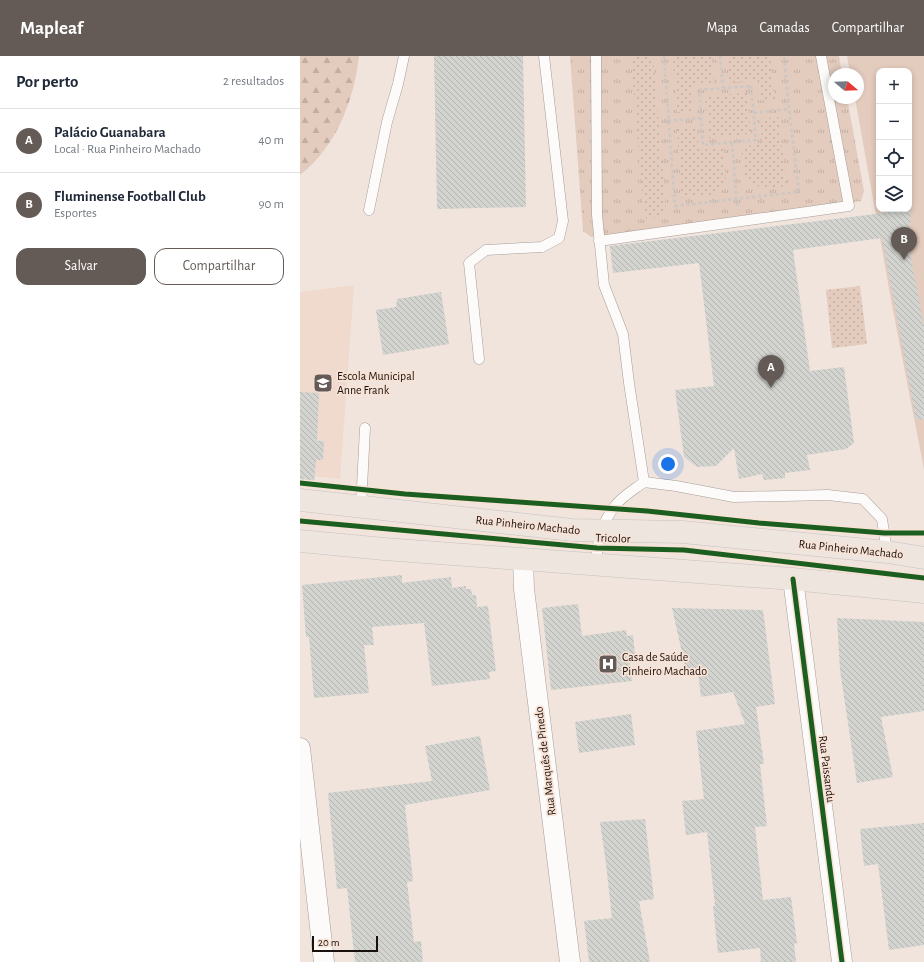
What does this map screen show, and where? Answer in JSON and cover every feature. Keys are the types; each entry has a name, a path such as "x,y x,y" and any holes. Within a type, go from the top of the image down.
{"main road":[{"name":"Rua Pinheiro Machado","path":"300,500 572,530 682,532 887,552 924,558"},
{"path":"300,541 384,549 793,579 924,592"}],"street":[{"name":"Rua Marquês de Pinedo","path":"523,559 525,597 570,962"},
{"name":"Rua Paissandu","path":"793,579 842,962"},
{"path":"300,748 307,867 324,962"}],"lane":[{"path":"369,210 387,122 404,56"},
{"path":"478,359 469,263 486,250 542,247 559,238 563,221 544,56"},
{"path":"596,56 597,215 599,241 604,285 623,334 628,383 644,482"},
{"path":"599,241 849,206 821,56"},
{"path":"361,506 365,428"},
{"path":"596,564 600,531 615,505 644,482 676,486 734,497 828,495 863,499 882,519 887,552"}],"path":[{"path":"664,56 675,206 799,192 784,56"},
{"path":"720,56 723,88"},
{"path":"751,86 754,113 756,140 703,146 699,90 751,86"},
{"path":"754,113 789,109"},
{"path":"668,121 700,118"},
{"path":"732,143 739,222"}],"shaded area":[{"name":"Escola Municipal Anne Frank","path":"354,285 340,479 300,475 300,292"}],"green space":[{"path":"300,56 359,56 353,89 341,122 324,151 313,164 300,175"},
{"path":"570,56 839,56 841,68 828,68 828,104 848,104 864,191 861,201 591,237 583,231"},
{"path":"631,56 653,56 666,211 665,215 647,219 644,215"},
{"path":"673,56 712,56 714,83 691,85 693,111 677,112"},
{"path":"727,56 770,56 775,99 761,101 759,80 730,83"},
{"path":"847,56 924,56 924,469 892,305 856,104 864,104 864,68 849,68"},
{"path":"747,93 751,134 709,138 705,96"},
{"path":"778,117 787,186 762,189 745,177 741,147 763,144 760,119"},
{"path":"697,126 699,150 724,148 726,181 715,195 682,198 677,128"},
{"path":"860,286 867,344 832,348 826,290"}],"building":[{"path":"434,56 523,56 526,207 437,209"},
{"path":"911,212 909,239 912,264 924,326 924,419 916,420 882,238 793,250 810,371 844,367 854,443 846,449 807,455 810,470 785,473 785,478 764,480 762,474 739,479 734,448 716,466 697,467 684,457 675,390 714,386 699,263 613,273 610,246 884,213"},
{"path":"441,292 449,344 383,355 376,310 396,307 397,299"},
{"path":"300,392 319,393 317,441 324,441 323,460 316,460 314,484 300,484"},
{"path":"402,575 402,583 451,577 452,588 466,586 466,589 471,589 472,595 476,595 477,607 488,606 496,671 489,672 490,679 432,686 424,623 372,627 374,645 364,645 369,693 314,698 309,637 306,637 302,585"},
{"path":"578,604 582,636 626,630 627,636 633,635 635,655 629,656 632,681 551,690 542,608"},
{"path":"672,608 763,610 775,704 756,707 764,764 760,764 767,826 755,827 763,900 791,897 797,943 794,944 796,962 761,962 760,948 718,953 713,906 715,906 707,832 686,835 682,801 704,799 696,731 745,724 733,692 701,697 698,673 687,675"},
{"path":"837,618 924,622 924,711 881,717 893,777 857,783 840,670"},
{"path":"631,714 635,745 579,753 575,722"},
{"path":"480,736 490,790 405,805 413,881 407,882 414,942 421,941 423,962 355,962 347,888 337,889 328,793 432,781 425,746"},
{"path":"645,819 654,899 639,901 650,962 589,962 584,921 612,918 600,822"},
{"path":"924,823 924,945 889,950 878,864 864,866 860,829"}],"cycle path":[{"path":"300,483 405,494 647,511 759,523 884,533 924,533"},
{"name":"Tricolor","path":"300,521 597,548 684,550 924,578"},
{"path":"793,579 842,962"}],"place":[{"name":"Fluminense Football Club","path":"904,260"},
{"name":"Escola Municipal Anne Frank","path":"323,383"},
{"name":"Palácio Guanabara","path":"771,388"},
{"name":"Casa de Saúde Pinheiro Machado","path":"608,664"}]}
